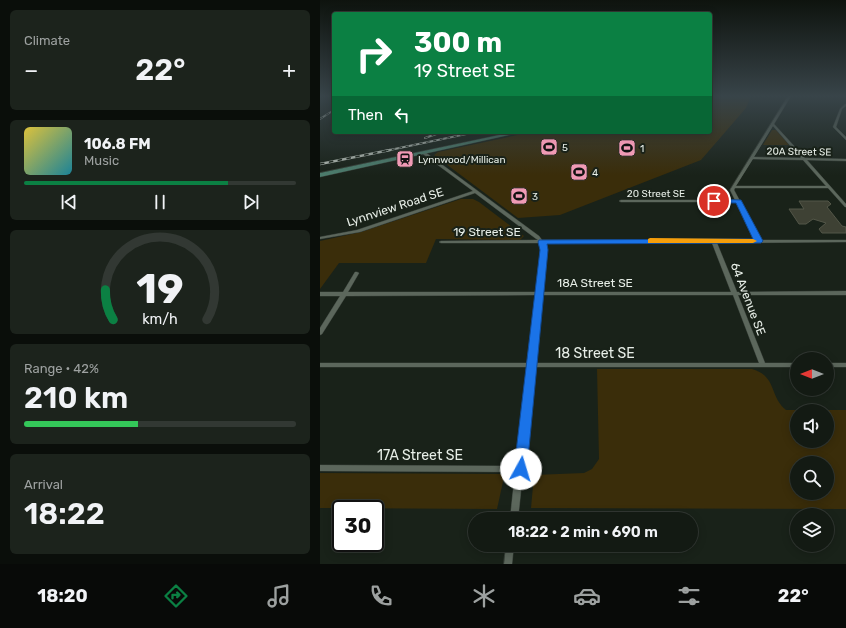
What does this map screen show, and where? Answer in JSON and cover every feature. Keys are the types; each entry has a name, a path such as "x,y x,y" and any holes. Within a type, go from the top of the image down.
{"street":[{"path":"836,122 834,127 846,139"},
{"path":"758,241 732,190 773,124 846,206"},
{"path":"320,175 510,134"},
{"path":"424,152 542,242 544,250 540,293 515,512"},
{"name":"20A Street SE","path":"752,158 846,160"},
{"path":"734,187 829,187"},
{"name":"Lynnview Road SE","path":"320,238 358,231 475,192"},
{"name":"20 Street SE","path":"621,202 738,201"},
{"name":"64 Avenue SE","path":"714,241 763,365"},
{"name":"19 Street SE","path":"441,242 846,241"},
{"path":"320,333 357,273"},
{"name":"18A Street SE","path":"320,294 846,293"},
{"name":"18 Street SE","path":"320,365 790,365"},
{"path":"834,365 846,365"},
{"name":"17A Street SE","path":"320,468 521,469"},
{"path":"508,564 509,552"}],"shaded area":[{"path":"712,122 734,122 701,160 560,215 518,218 434,155 438,152 523,134 712,134"},
{"path":"772,130 776,130 789,145 763,145"},
{"path":"461,199 473,199 479,202 524,236 520,240 436,239 426,263 339,263 320,289 320,241 361,232"},
{"path":"597,369 752,369 760,372 769,381 781,405 786,410 790,410 790,448 834,448 834,410 846,410 846,509 531,508 534,475 584,473 592,469 599,459"},
{"path":"320,473 500,474 504,477 497,509 384,508 384,500 332,500 332,508 320,508"}],"building":[{"path":"799,201 828,201 831,204 827,207 842,226 846,227 846,233 822,233 819,229 826,223 813,219 806,224 799,224 789,209 804,209"}],"railway":[{"path":"425,138 436,134"},
{"path":"385,151 466,134"},
{"path":"385,151 390,150"},
{"path":"320,164 385,151"}],"slow traffic":[{"path":"650,241 753,241"}],"place":[{"name":"5","path":"549,147"},
{"name":"1","path":"627,148"},
{"name":"Lynnwood/Millican","path":"405,159"},
{"name":"4","path":"579,172"},
{"name":"3","path":"519,196"}],"route":[{"path":"521,469 544,250 544,245 542,242 758,241 738,201 714,201"}]}
